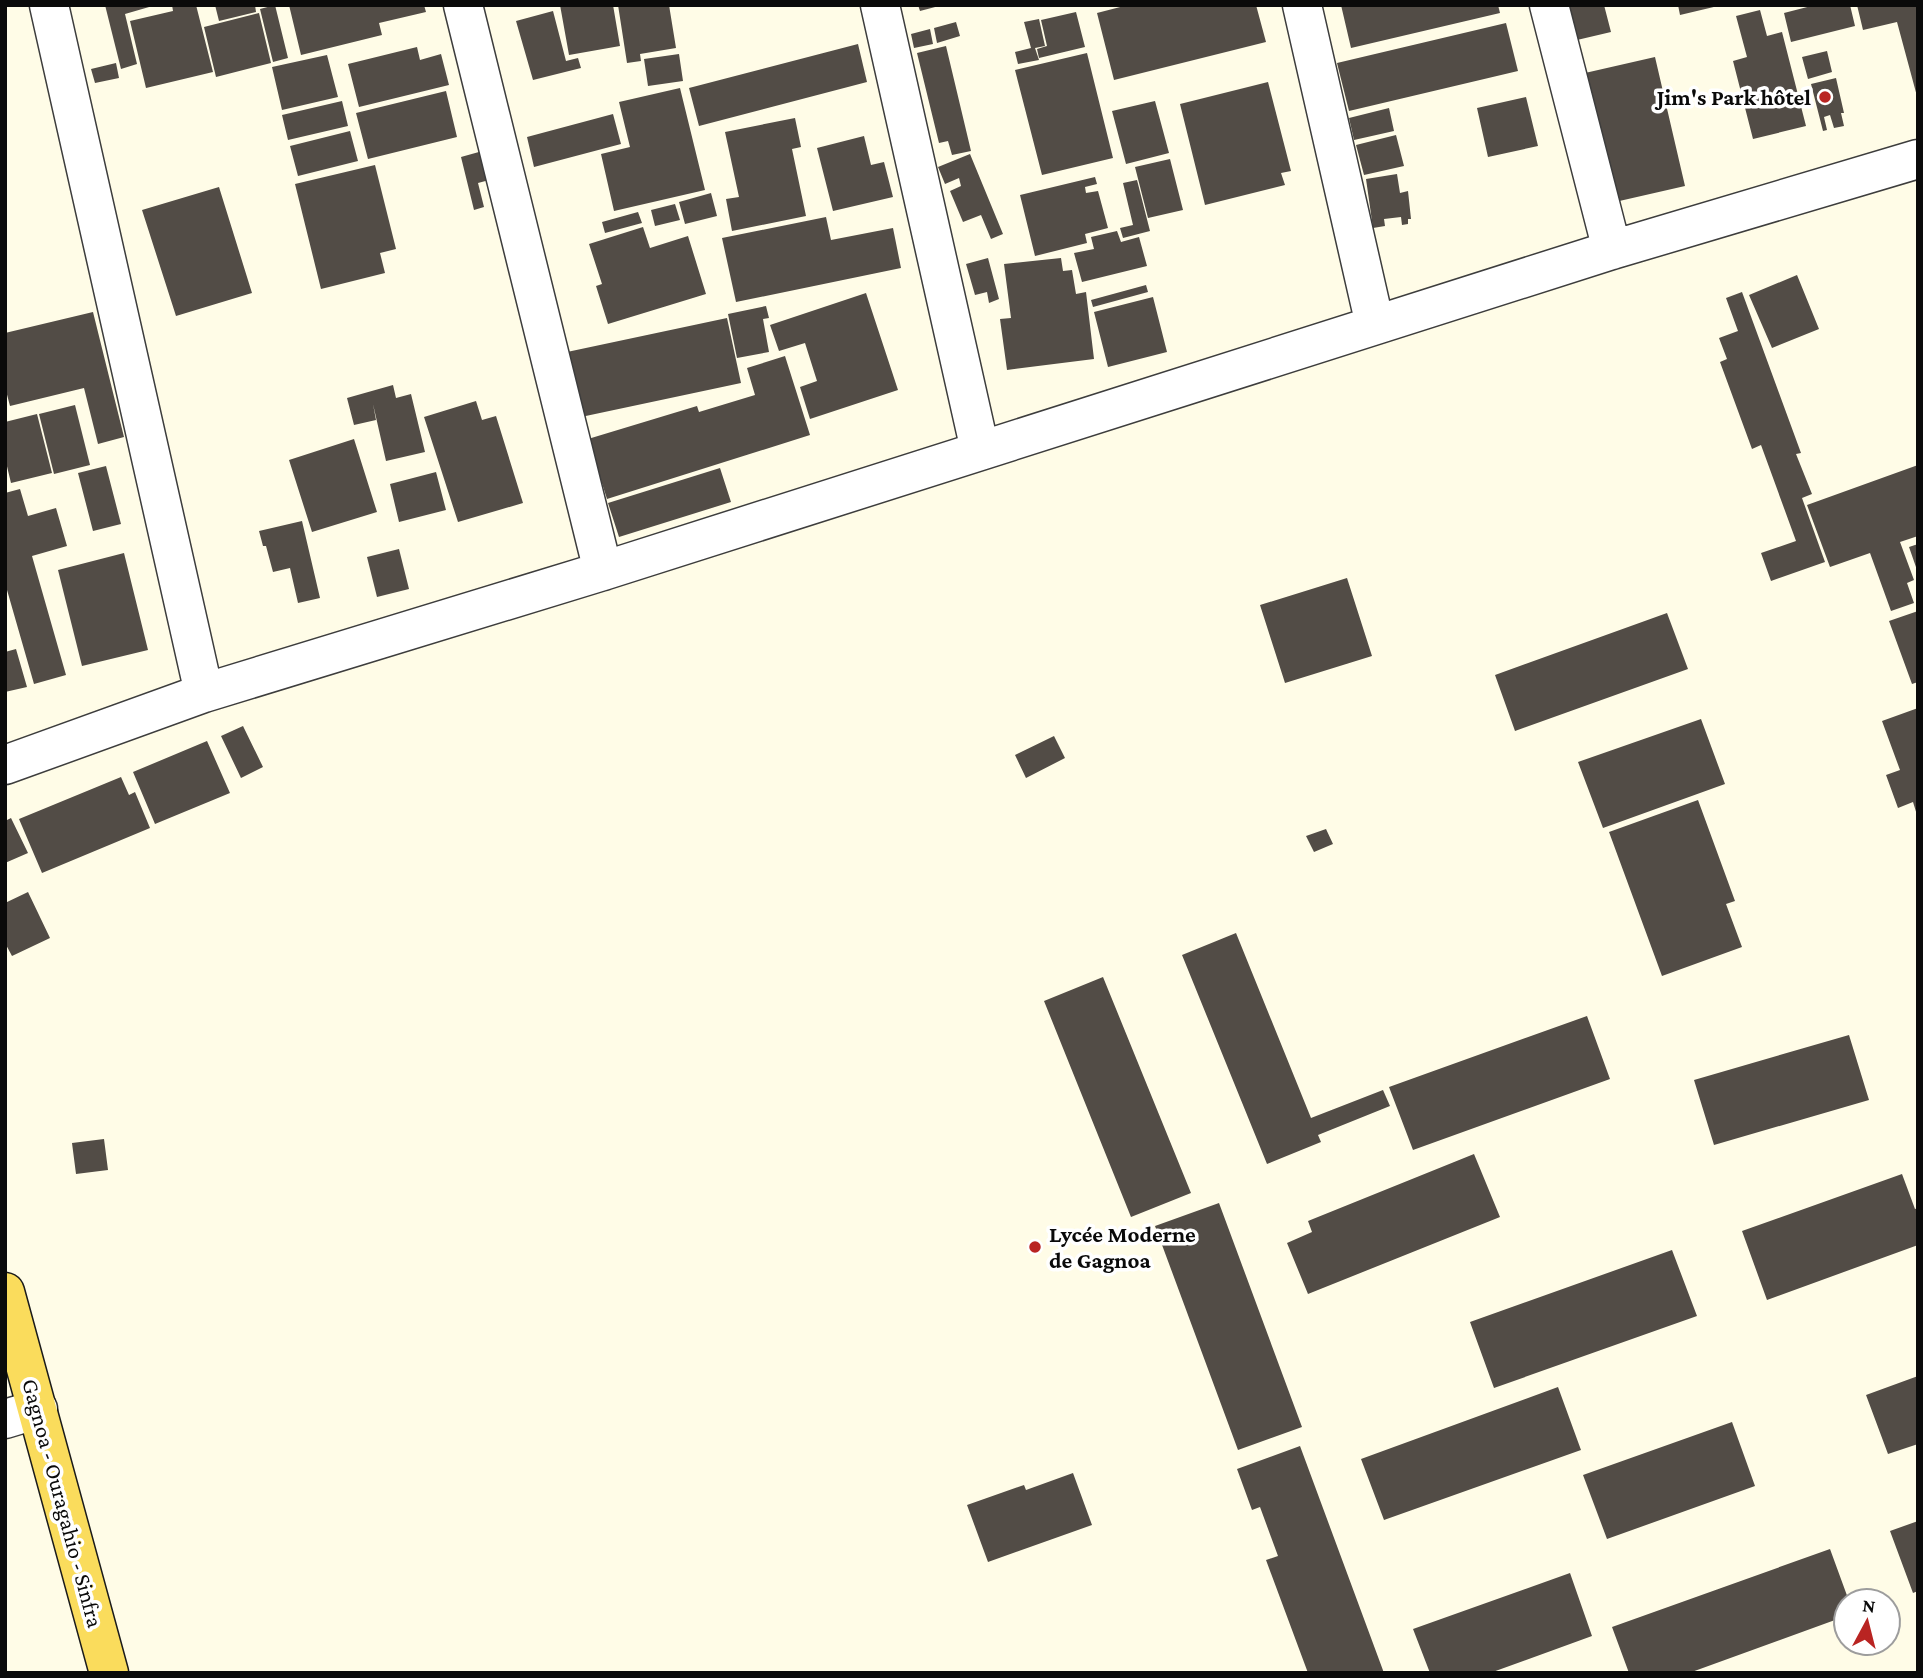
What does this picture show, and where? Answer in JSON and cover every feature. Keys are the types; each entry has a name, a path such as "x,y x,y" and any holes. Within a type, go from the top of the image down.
{"main road":[{"name":"Gagnoa - Ouragahio - Sinfra","path":"5,1292 22,1414 109,1673"}],"street":[{"path":"49,5 204,693"},
{"path":"463,5 603,571"},
{"path":"880,5 980,450"},
{"path":"1302,5 1375,325"},
{"path":"1549,5 1612,250"},
{"path":"5,765 204,693 603,571 1612,250 1918,159"}],"building":[{"path":"105,5 156,5 125,14 137,64 121,69"},
{"path":"172,5 196,5 213,72 146,88 130,21 173,11"},
{"path":"215,5 255,5 256,12 219,21"},
{"path":"275,5 288,58 273,62 260,9"},
{"path":"289,5 424,5 426,12 379,23 382,35 301,55"},
{"path":"560,5 613,5 620,46 569,55"},
{"path":"618,5 669,5 676,48 640,54 641,61 627,63"},
{"path":"918,5 939,5 939,6 920,11"},
{"path":"1128,5 1256,5 1266,42 1114,80 1097,13"},
{"path":"1341,5 1498,5 1500,13 1351,48"},
{"path":"1569,5 1604,5 1611,32 1577,40"},
{"path":"1678,5 1718,5 1718,6 1680,15"},
{"path":"1815,5 1850,5 1855,26 1791,42 1784,13"},
{"path":"1857,5 1918,5 1918,100 1897,22 1863,30"},
{"path":"1760,10 1767,36 1782,32 1806,126 1753,139 1733,61 1747,57 1736,16"},
{"path":"553,11 566,61 578,58 581,68 533,80 516,21"},
{"path":"1076,12 1085,47 1039,58 1037,49 1047,46 1041,20"},
{"path":"259,13 271,63 216,77 204,27"},
{"path":"1039,19 1045,46 1035,48 1039,60 1018,64 1015,52 1031,48 1024,22"},
{"path":"956,22 960,36 937,43 934,28"},
{"path":"1506,23 1518,71 1349,111 1337,63"},
{"path":"930,29 933,44 914,48 911,34"},
{"path":"858,44 867,82 699,126 689,88"},
{"path":"946,46 971,151 952,155 948,141 939,143 917,53"},
{"path":"417,47 420,60 441,54 449,85 359,107 348,64"},
{"path":"1827,51 1832,72 1808,79 1802,57"},
{"path":"1087,53 1113,158 1042,175 1015,70"},
{"path":"679,54 683,81 648,86 644,59"},
{"path":"327,55 338,97 282,110 272,67"},
{"path":"1655,57 1685,186 1615,202 1585,73"},
{"path":"116,63 119,78 95,83 91,69"},
{"path":"1836,78 1844,113 1841,113 1844,126 1834,128 1830,115 1824,117 1827,130 1823,131 1811,84"},
{"path":"1268,82 1291,171 1281,173 1285,185 1205,205 1180,104"},
{"path":"680,88 705,190 614,211 601,154 630,147 619,102"},
{"path":"446,91 457,137 368,159 356,113"},
{"path":"1526,97 1538,146 1488,157 1477,108"},
{"path":"342,101 348,126 288,140 282,115"},
{"path":"1155,101 1169,153 1126,164 1112,111"},
{"path":"1389,108 1394,131 1354,140 1349,118"},
{"path":"613,114 621,144 534,167 527,137"},
{"path":"795,118 801,147 792,149 806,216 732,231 726,199 739,197 725,132"},
{"path":"350,131 358,161 298,176 290,146"},
{"path":"1396,135 1404,166 1364,175 1356,145"},
{"path":"864,136 871,165 884,162 893,197 833,211 817,148"},
{"path":"486,150 493,179 478,183 484,207 474,210 461,157"},
{"path":"970,154 1003,234 991,239 981,215 963,222 950,191 961,186 959,178 945,184 938,167"},
{"path":"1170,159 1183,210 1148,218 1135,167"},
{"path":"375,165 396,249 380,253 385,273 321,289 295,184"},
{"path":"1397,174 1400,193 1408,191 1411,219 1408,219 1408,224 1402,225 1401,217 1384,219 1385,226 1373,228 1366,179"},
{"path":"1095,177 1097,184 1085,187 1086,193 1098,191 1108,228 1085,234 1087,243 1035,256 1020,195"},
{"path":"1137,180 1150,231 1123,238 1120,228 1133,225 1123,183"},
{"path":"219,187 252,293 176,316 142,210"},
{"path":"711,193 717,216 685,224 679,202"},
{"path":"675,204 680,220 655,226 651,210"},
{"path":"638,212 642,223 605,233 602,222"},
{"path":"826,217 831,240 893,228 901,268 736,302 722,238"},
{"path":"643,227 650,248 688,236 706,294 608,324 596,286 602,284 589,244"},
{"path":"1117,231 1121,242 1139,237 1147,266 1082,282 1074,253 1094,249 1091,237"},
{"path":"988,258 999,299 989,303 987,292 975,295 966,264"},
{"path":"1061,258 1063,271 1072,270 1076,294 1086,292 1094,359 1007,370 1000,319 1011,318 1004,264"},
{"path":"1797,275 1819,329 1772,348 1749,295"},
{"path":"1146,285 1148,292 1093,307 1091,300"},
{"path":"1742,292 1801,453 1796,454 1812,494 1802,498 1825,562 1771,581 1761,553 1796,541 1761,445 1752,449 1720,362 1727,359 1719,338 1738,331 1726,298"},
{"path":"866,293 898,390 810,419 800,387 817,381 805,343 779,351 770,325"},
{"path":"1153,297 1167,352 1108,367 1094,312"},
{"path":"766,306 769,318 763,319 769,352 737,358 728,314"},
{"path":"93,312 124,437 98,444 84,388 10,406 5,387 5,333"},
{"path":"727,318 741,383 581,417 567,352"},
{"path":"785,356 810,435 607,499 588,439 697,406 699,412 755,395 747,368"},
{"path":"393,385 396,398 411,394 425,452 386,461 373,404 376,420 354,425 347,398"},
{"path":"476,401 482,420 496,416 523,503 458,522 424,417"},
{"path":"75,405 90,465 54,474 39,414"},
{"path":"37,414 52,473 11,483 5,458 5,422"},
{"path":"354,439 377,512 312,532 289,460"},
{"path":"1918,465 1918,536 1900,542 1914,580 1907,583 1914,603 1891,611 1870,553 1830,567 1807,505"},
{"path":"106,466 121,524 93,531 78,473"},
{"path":"720,468 731,502 619,537 608,503"},
{"path":"436,472 446,510 399,522 390,484"},
{"path":"20,489 28,516 56,508 67,546 32,556 66,675 34,684 5,583 5,493"},
{"path":"302,521 320,598 298,603 290,568 273,572 259,531"},
{"path":"1918,544 1918,570 1917,570 1909,547"},
{"path":"399,549 409,589 377,597 367,557"},
{"path":"124,553 148,650 82,666 58,570"},
{"path":"1347,578 1372,656 1285,683 1260,605"},
{"path":"1918,611 1918,682 1912,684 1889,621"},
{"path":"1667,613 1688,669 1515,731 1495,675"},
{"path":"16,649 27,687 5,692 5,652"},
{"path":"1918,708 1917,815 1913,802 1898,808 1886,775 1900,770 1882,721"},
{"path":"1701,719 1725,784 1603,828 1578,762"},
{"path":"243,726 263,767 241,778 221,736"},
{"path":"1054,736 1065,758 1026,778 1015,755"},
{"path":"207,741 230,793 155,824 133,772"},
{"path":"121,777 129,795 135,792 150,828 42,873 19,819"},
{"path":"1698,800 1735,901 1726,904 1742,947 1662,976 1609,832"},
{"path":"11,818 28,853 5,863 5,821"},
{"path":"1326,829 1333,844 1314,852 1306,836"},
{"path":"28,892 50,938 12,956 5,943 5,903"},
{"path":"1236,933 1311,1118 1383,1090 1390,1106 1318,1135 1321,1142 1267,1164 1182,955"},
{"path":"1103,977 1191,1193 1131,1217 1044,1001"},
{"path":"1587,1016 1610,1079 1413,1150 1389,1087"},
{"path":"1849,1035 1869,1100 1714,1145 1694,1080"},
{"path":"104,1139 108,1170 76,1174 72,1143"},
{"path":"1474,1154 1500,1217 1308,1294 1287,1243 1312,1232 1308,1221"},
{"path":"1902,1174 1915,1209 1918,1208 1918,1245 1767,1300 1742,1231"},
{"path":"1219,1203 1302,1427 1238,1450 1155,1226"},
{"path":"1672,1250 1697,1316 1494,1388 1470,1322"},
{"path":"1918,1376 1918,1444 1888,1454 1866,1395"},
{"path":"1558,1387 1581,1450 1384,1520 1361,1459"},
{"path":"1732,1422 1755,1486 1607,1539 1583,1475"},
{"path":"1300,1446 1384,1673 1308,1673 1266,1560 1278,1556 1260,1507 1252,1510 1237,1469"},
{"path":"1073,1473 1092,1525 988,1562 967,1505 1024,1485 1026,1490"},
{"path":"1918,1521 1918,1591 1913,1593 1890,1531"},
{"path":"1830,1549 1844,1587 1832,1587 1832,1621 1689,1673 1629,1673 1612,1627"},
{"path":"1570,1573 1592,1636 1490,1673 1430,1673 1413,1629"}],"place":[{"name":"Jim's Park hôtel","path":"1825,97"},
{"name":"Lycée Moderne de Gagnoa","path":"1035,1247"}]}
